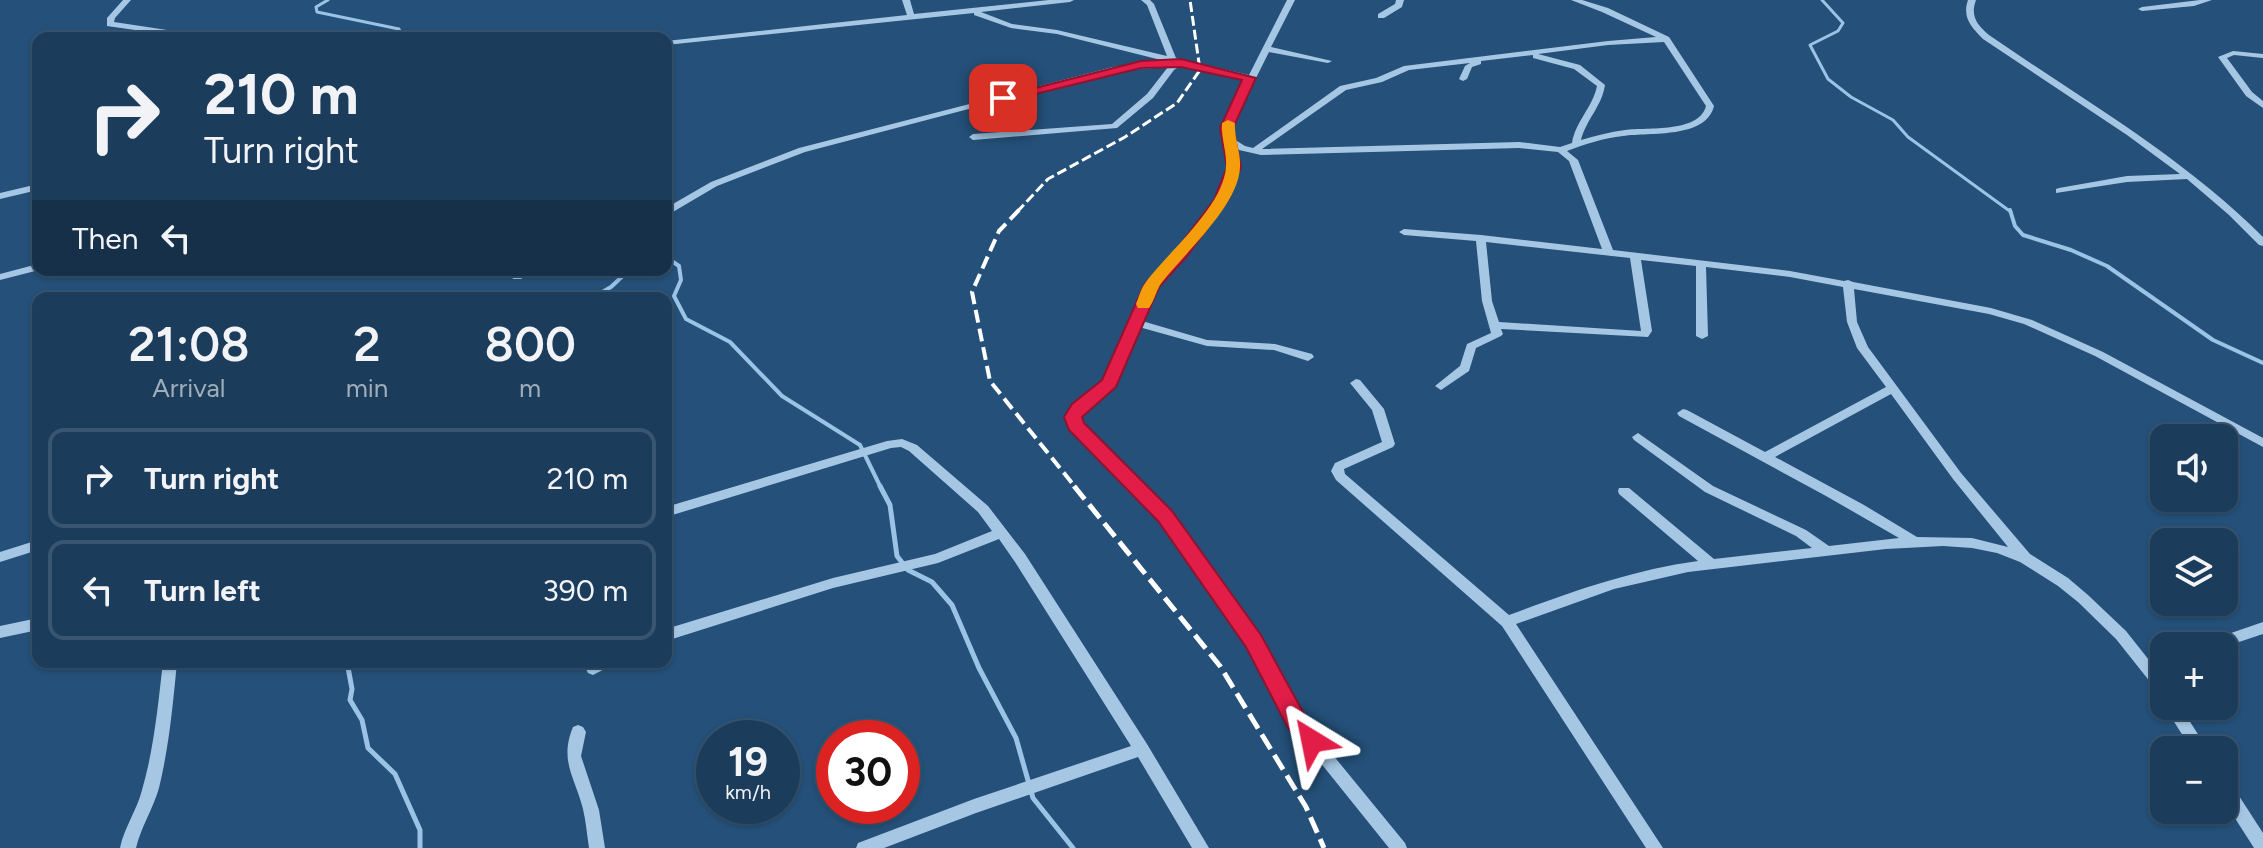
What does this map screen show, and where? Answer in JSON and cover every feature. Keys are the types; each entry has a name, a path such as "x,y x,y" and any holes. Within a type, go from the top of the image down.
{"street":[{"path":"127,0 111,18 110,24 165,32"},
{"path":"906,0 911,17"},
{"path":"672,42 1070,0"},
{"path":"1145,0 1150,4 1178,62"},
{"path":"1234,167 1227,128 1291,0"},
{"path":"1381,16 1399,5 1400,0"},
{"path":"1228,139 1242,148 1258,152 1519,145 1561,150 1625,133 1687,128 1708,117 1710,106 1666,39 1605,10 1575,0"},
{"path":"1972,0 1969,15 1986,37 2228,206 2263,243"},
{"path":"2142,9 2208,0"},
{"path":"972,11 1011,26 1057,32 1250,78"},
{"path":"1399,848 1296,721 1254,641 1165,516 1076,425 1073,417 1079,408 1110,383 1152,285 1214,213 1234,167 1343,88 1379,80 1407,68 1608,43 1666,39"},
{"path":"1267,49 1328,61"},
{"path":"2263,56 2233,53 2222,57 2249,94 2263,105"},
{"path":"1463,79 1469,66 1501,57 1535,56 1577,67 1601,85 1600,93 1578,133 1576,144"},
{"path":"973,137 1114,126 1150,96 1178,62"},
{"path":"672,208 682,200 723,181 802,150 1113,69 1178,62"},
{"path":"1561,150 1573,160 1608,251"},
{"path":"2059,191 2127,179 2186,176"},
{"path":"0,196 32,188"},
{"path":"1404,232 1608,251 1848,283 1957,303 2028,322 2099,354 2263,443"},
{"path":"1441,386 1465,368 1465,351 1469,346 1497,334 1487,301 1481,238"},
{"path":"1495,325 1644,335 1647,331 1635,255"},
{"path":"1701,263 1702,336"},
{"path":"0,277 32,269"},
{"path":"1848,283 1852,322 1863,348 1957,476 2025,558 2095,610 2150,658"},
{"path":"1136,323 1207,343 1275,347 1308,357"},
{"path":"1356,383 1378,409 1389,444 1339,466 1337,471 1340,477 1507,622 1655,848"},
{"path":"1764,458 1892,389"},
{"path":"1683,413 1858,506 1917,543"},
{"path":"1638,437 1709,489 1801,533 1828,552"},
{"path":"672,510 891,444 902,443 913,448 983,509 1020,558 1201,848"},
{"path":"1624,491 1711,564"},
{"path":"672,632 833,583 938,558 1001,533"},
{"path":"1507,622 1650,574 1711,564 1917,543 1958,543 2025,558"},
{"path":"0,557 32,547"},
{"path":"0,632 32,625"},
{"path":"2238,636 2263,628"},
{"path":"128,848 130,835 144,814 152,786 169,668"},
{"path":"578,732 573,756 591,810 597,848"},
{"path":"864,848 1142,749"},
{"path":"2238,809 2263,847"}],"waterway":[{"path":"328,0 316,7 317,12 399,29 400,32"},
{"path":"1822,0 1843,23 1838,31 1810,45 1828,79 1851,97 1893,120 1908,137 2011,212"},
{"path":"2011,212 2015,226 2023,235 2071,250 2107,266 2213,340 2263,363"},
{"path":"672,261 679,266 681,280 674,296 686,319 730,342 782,396 860,445 880,487"},
{"path":"602,292 623,276"},
{"path":"880,487 890,505 897,556 908,570 932,582 952,605 979,668 1016,738 1033,798 1073,848"},
{"path":"348,668 352,689 350,700 362,720 368,748 395,774 420,830 420,848"}],"railway":[{"path":"1017,212 1048,179 1125,137 1177,103 1200,70 1190,0"},
{"path":"1019,210 999,231 972,292 990,381 1076,488"},
{"path":"1074,486 1220,666 1306,807 1324,848"}],"slow traffic":[{"path":"1144,304 1160,274 1182,253 1221,200 1234,167 1228,123"}],"route":[{"path":"1003,98 1141,64 1181,63 1250,78 1227,128 1234,167 1221,200 1182,253 1152,285 1110,383 1079,408 1073,417 1076,425 1165,516 1254,641 1296,721 1312,741"}]}
